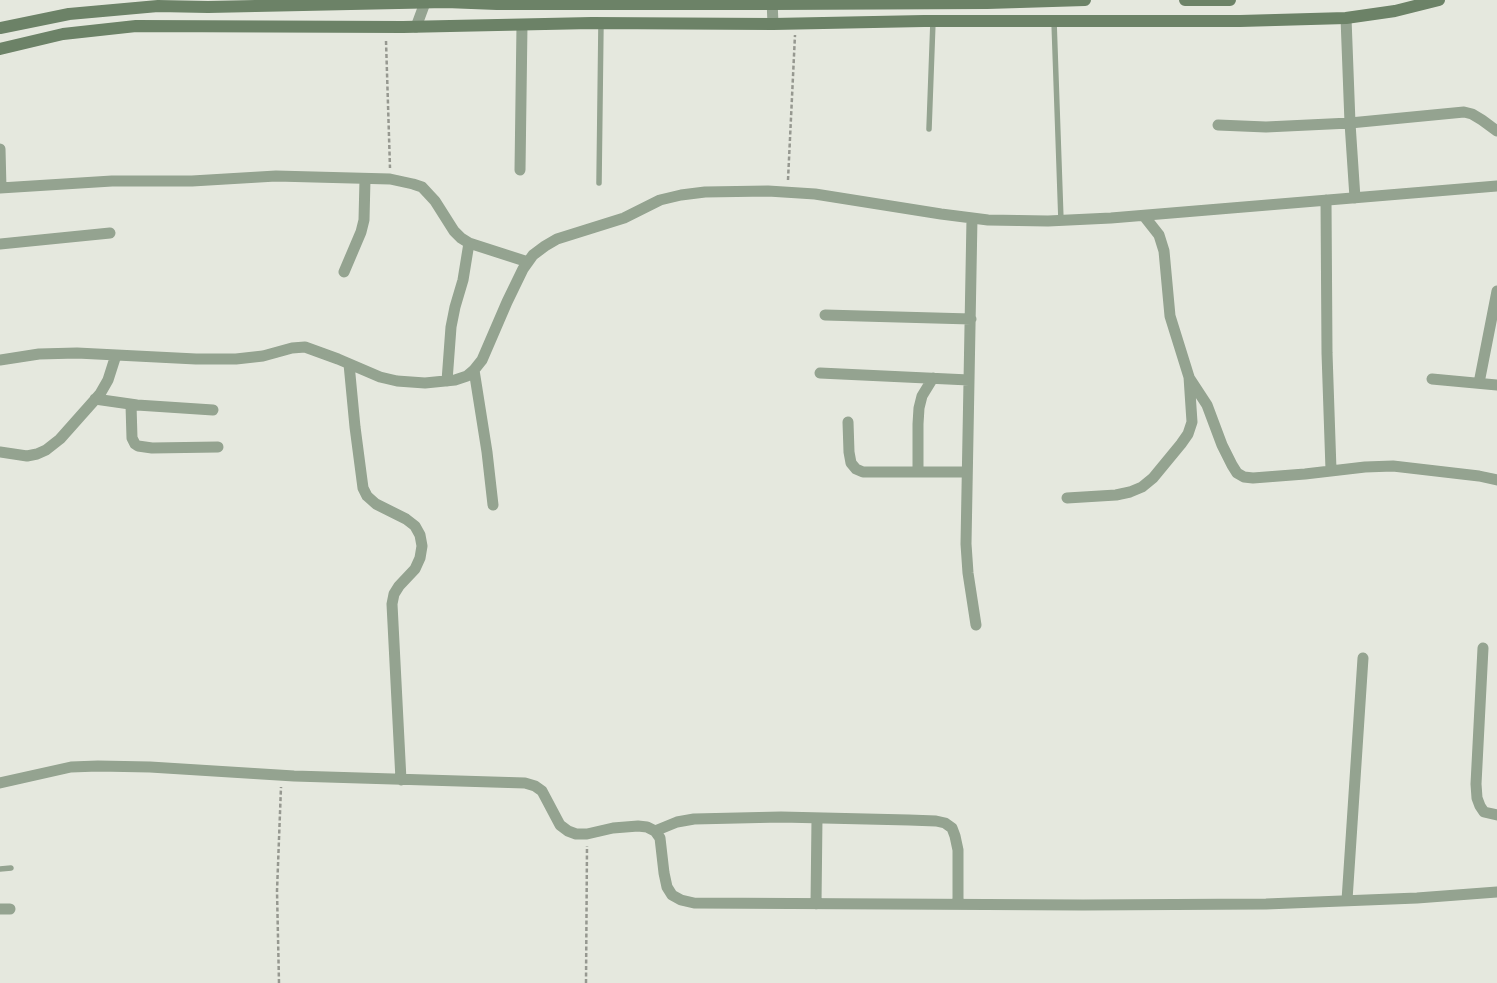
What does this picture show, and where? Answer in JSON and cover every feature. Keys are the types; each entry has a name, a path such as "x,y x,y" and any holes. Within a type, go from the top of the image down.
{"street":[{"path":"0,49 63,34 136,26 386,27 427,9 522,25 601,24 773,11 1085,0"},
{"path":"1185,0 1230,0"},
{"path":"0,28 69,14 158,6 427,9 497,4 773,11 796,24 933,21 1240,21 1346,18 1395,11 1439,0"},
{"path":"1346,18 1355,198"},
{"path":"520,170 522,25"},
{"path":"1218,125 1266,127 1350,123 1464,112 1472,114 1497,131"},
{"path":"0,149 1,188 112,180 192,181 276,176 390,179 422,187 435,201 454,230 469,243 528,262"},
{"path":"344,272 361,232 364,220 366,179"},
{"path":"0,360 38,354 77,353 196,359 236,359 263,356 292,348 305,347 380,377 425,383 455,380 467,376 482,360 507,302 533,255 557,239 624,218 660,200 705,192 745,190 814,194 988,220 1060,221 1144,216 1497,186"},
{"path":"1326,200 1327,353 1331,470"},
{"path":"1067,498 1116,495 1142,487 1153,478 1181,444 1188,434 1192,422 1189,377 1170,316 1164,251 1159,235 1144,216"},
{"path":"972,218 966,544 968,573 976,625"},
{"path":"0,244 110,233"},
{"path":"446,381 451,327 463,280 469,243"},
{"path":"1480,383 1497,291"},
{"path":"825,315 971,318"},
{"path":"0,452 27,456 37,454 46,450 60,439 95,400 108,380 116,355"},
{"path":"349,364 363,488 367,496 376,504 406,519 415,526 420,535 422,546 420,558 415,569 394,594 392,604 401,780"},
{"path":"474,370 493,505"},
{"path":"820,372 969,380"},
{"path":"1189,377 1207,405 1222,445 1237,473 1244,477 1253,478 1393,466 1479,476 1497,480"},
{"path":"918,472 919,408 922,396 933,378"},
{"path":"1432,379 1497,385"},
{"path":"95,400 131,405 213,410"},
{"path":"131,405 132,438 134,444 138,446 152,448 218,447"},
{"path":"848,422 851,463 856,469 863,472 967,472"},
{"path":"1483,648 1476,784 1477,798 1484,812 1497,815"},
{"path":"1348,900 1363,658"},
{"path":"0,783 71,768 98,766 150,767 281,776 526,783 542,791 560,825 576,834 638,826 655,830 660,838 667,887 672,895 694,903 1256,904 1417,898 1497,892"},
{"path":"655,830 677,822 694,819 781,817 909,820 945,823 952,828 958,850 958,904"},
{"path":"816,904 818,818"}],"lane":[{"path":"929,129 933,21"},
{"path":"1054,21 1060,221"},
{"path":"599,183 601,24"},
{"path":"0,868 11,868"}],"path":[{"path":"788,192 796,24"},
{"path":"386,27 390,179"},
{"path":"279,983 278,891 281,776"},
{"path":"586,983 587,834"}]}
